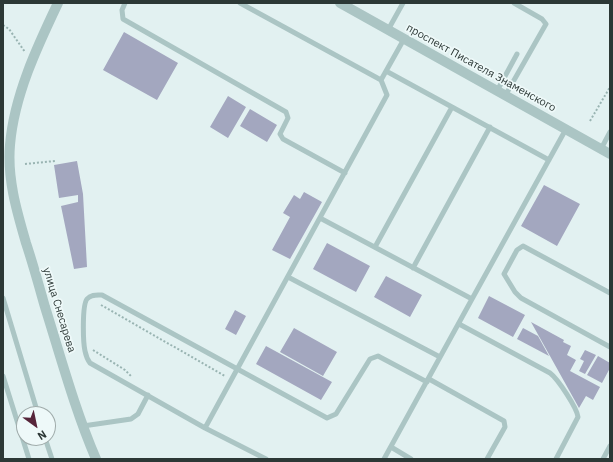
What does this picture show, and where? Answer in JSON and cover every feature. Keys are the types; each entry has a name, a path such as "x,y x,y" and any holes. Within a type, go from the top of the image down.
{"street":[{"name":"улица Снесарева","path":"58,3 45,30 24,84 12,125 10,165 15,205 68,380 83,426 96,459"},
{"name":"проспект Писателя Знаменского","path":"340,3 610,154"}],"lane":[{"path":"125,3 122,10 123,19 286,112 288,118 280,134 282,139 345,173"},
{"path":"205,428 388,95 381,80 240,3"},
{"path":"388,30 403,3"},
{"path":"501,93 546,24 542,19 514,3"},
{"path":"381,80 404,39"},
{"path":"501,93 518,54"},
{"path":"386,71 549,160"},
{"path":"375,247 452,107"},
{"path":"413,268 490,127"},
{"path":"384,459 566,130"},
{"path":"601,149 610,132"},
{"path":"320,218 472,299"},
{"path":"610,293 522,246 517,250 504,274 515,292 521,298 610,347"},
{"path":"288,277 440,357"},
{"path":"266,459 205,428 90,363 86,358 84,350 84,306 87,298 94,294 102,295 327,418 336,414 370,359 378,356 428,380 504,422 505,427 490,458"},
{"path":"3,298 36,406"},
{"path":"459,324 550,374 558,382 576,411 578,417 556,459"},
{"path":"3,376 29,459"},
{"path":"83,426 131,419 138,414 148,395"},
{"path":"48,446 52,459"},
{"path":"603,459 610,446"},
{"path":"391,447 411,459"}],"path":[{"path":"3,25 9,29 25,52"},
{"path":"590,122 610,87"},
{"path":"25,164 55,161"},
{"path":"98,303 231,380"},
{"path":"92,349 125,370 135,381"}],"shaded area":[{"path":"124,32 178,63 157,100 103,70"},
{"path":"228,96 246,107 228,138 210,127"},
{"path":"250,109 277,125 267,142 240,126"},
{"path":"77,161 83,194 87,267 74,269 61,206 78,202 78,195 59,198 54,165"},
{"path":"544,185 580,204 557,246 521,226"},
{"path":"304,192 322,202 290,259 272,250 290,217 283,213 294,195 300,199"},
{"path":"327,243 370,266 356,292 313,269"},
{"path":"386,276 422,295 410,317 374,297"},
{"path":"489,296 525,315 513,337 478,318"},
{"path":"235,310 246,316 236,335 225,329"},
{"path":"531,322 564,340 563,342 571,346 567,355 576,360 570,371 600,387 593,400 586,396 579,408"},
{"path":"294,328 337,352 323,376 280,352"},
{"path":"523,328 538,336 549,356 517,339"},
{"path":"266,346 332,382 321,400 256,364"},
{"path":"585,350 596,355 585,374 579,371 584,361 580,359"},
{"path":"598,356 610,363 610,368 602,383 587,375"}]}
